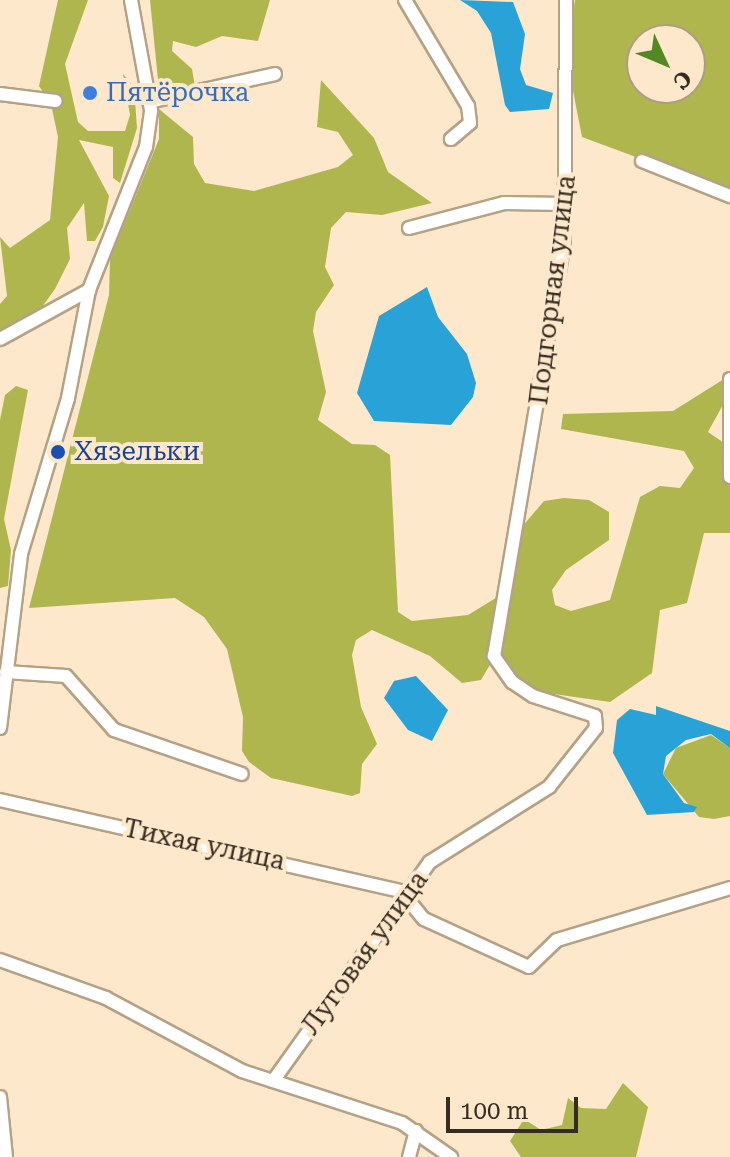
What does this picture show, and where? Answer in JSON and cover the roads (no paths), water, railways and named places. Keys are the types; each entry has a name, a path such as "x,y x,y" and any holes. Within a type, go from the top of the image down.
{"street":[{"path":"0,728 21,554 68,398 89,290 146,147 149,102 131,0"},
{"path":"405,0 468,106 470,123 451,139"},
{"name":"Подгорная улица","path":"534,436 565,204 566,0"},
{"path":"149,102 275,74"},
{"path":"0,94 56,101"},
{"path":"642,161 730,196"},
{"path":"409,228 504,203 565,204"},
{"path":"0,339 89,290"},
{"path":"730,379 730,477"},
{"name":"Луговая улица","path":"273,1081 430,862 549,787 596,728 595,716 533,696 512,682 494,656 534,436"},
{"path":"6,672 66,676 114,730 242,774"},
{"name":"Тихая улица","path":"0,800 354,878 405,896"},
{"path":"405,896 424,919 529,967 557,940 730,888"},
{"path":"0,960 69,981 273,1081 416,1131 451,1157"},
{"path":"0,1097 6,1157"},
{"path":"409,1157 416,1131"}],"water":[{"path":"460,0 513,2 525,34 520,69 526,85 553,93 549,109 510,112 505,105 491,33 477,11"},
{"path":"427,287 438,317 467,354 476,383 473,397 451,425 374,421 357,393 379,316"},
{"path":"416,676 448,710 432,741 408,730 384,698 394,681"},
{"path":"656,706 730,731 730,748 711,734 686,740 666,756 663,774 684,803 697,807 694,812 647,815 613,753 617,720 630,709 656,715"}],"place":[{"name":"Пятёрочка","path":"90,93"},
{"name":"Хязельки","path":"58,452"}]}
